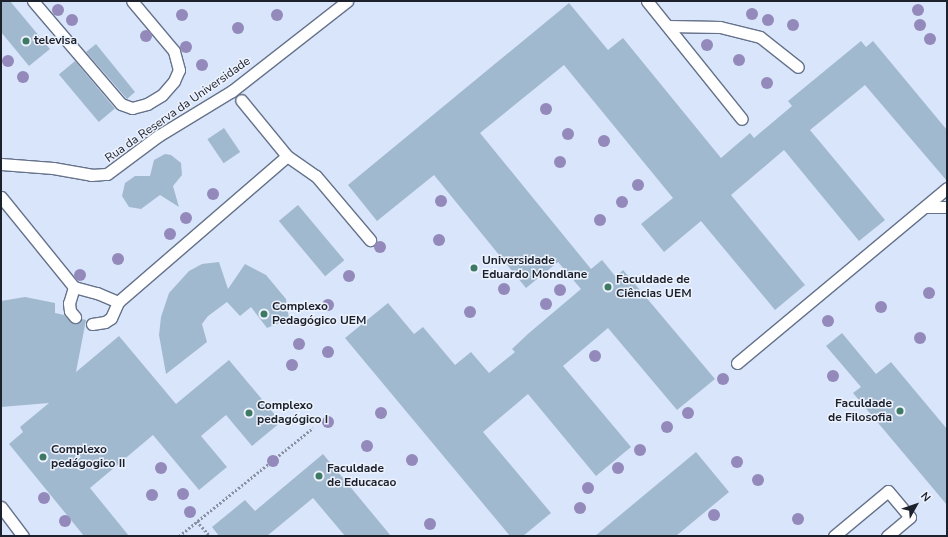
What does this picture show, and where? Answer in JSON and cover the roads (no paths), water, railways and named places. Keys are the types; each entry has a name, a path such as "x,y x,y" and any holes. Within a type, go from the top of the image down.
{"lane":[{"path":"33,1 121,104 132,108 147,104 162,95 174,81 179,70 174,51 132,1"},
{"name":"Rua da Reserva da Universidade","path":"1,164 53,168 91,175 108,174 158,136 232,91 347,1"},
{"path":"648,1 742,119"},
{"path":"668,26 720,27 760,37 798,67"},
{"path":"241,100 287,156 316,176 370,240"},
{"path":"92,324 105,322 111,318 118,302 287,156"},
{"path":"737,363 947,188"},
{"path":"1,197 74,287 98,293 118,302"},
{"path":"926,207 947,207"},
{"path":"74,287 70,303 70,311 75,317"},
{"path":"834,536 888,491 910,517 887,536"},
{"path":"1,507 23,536"}],"place":[{"name":"televisa","path":"26,41"},
{"name":"Universidade Eduardo Mondlane","path":"474,268"},
{"name":"Faculdade de Ciências UEM","path":"608,287"},
{"name":"Complexo Pedagógico UEM","path":"264,314"},
{"name":"Faculdade de Filosofia","path":"900,411"},
{"name":"Complexo pedagógico I","path":"249,413"},
{"name":"Complexo pedágogico II","path":"43,457"},
{"name":"Faculdade de Educacao","path":"319,476"}]}
